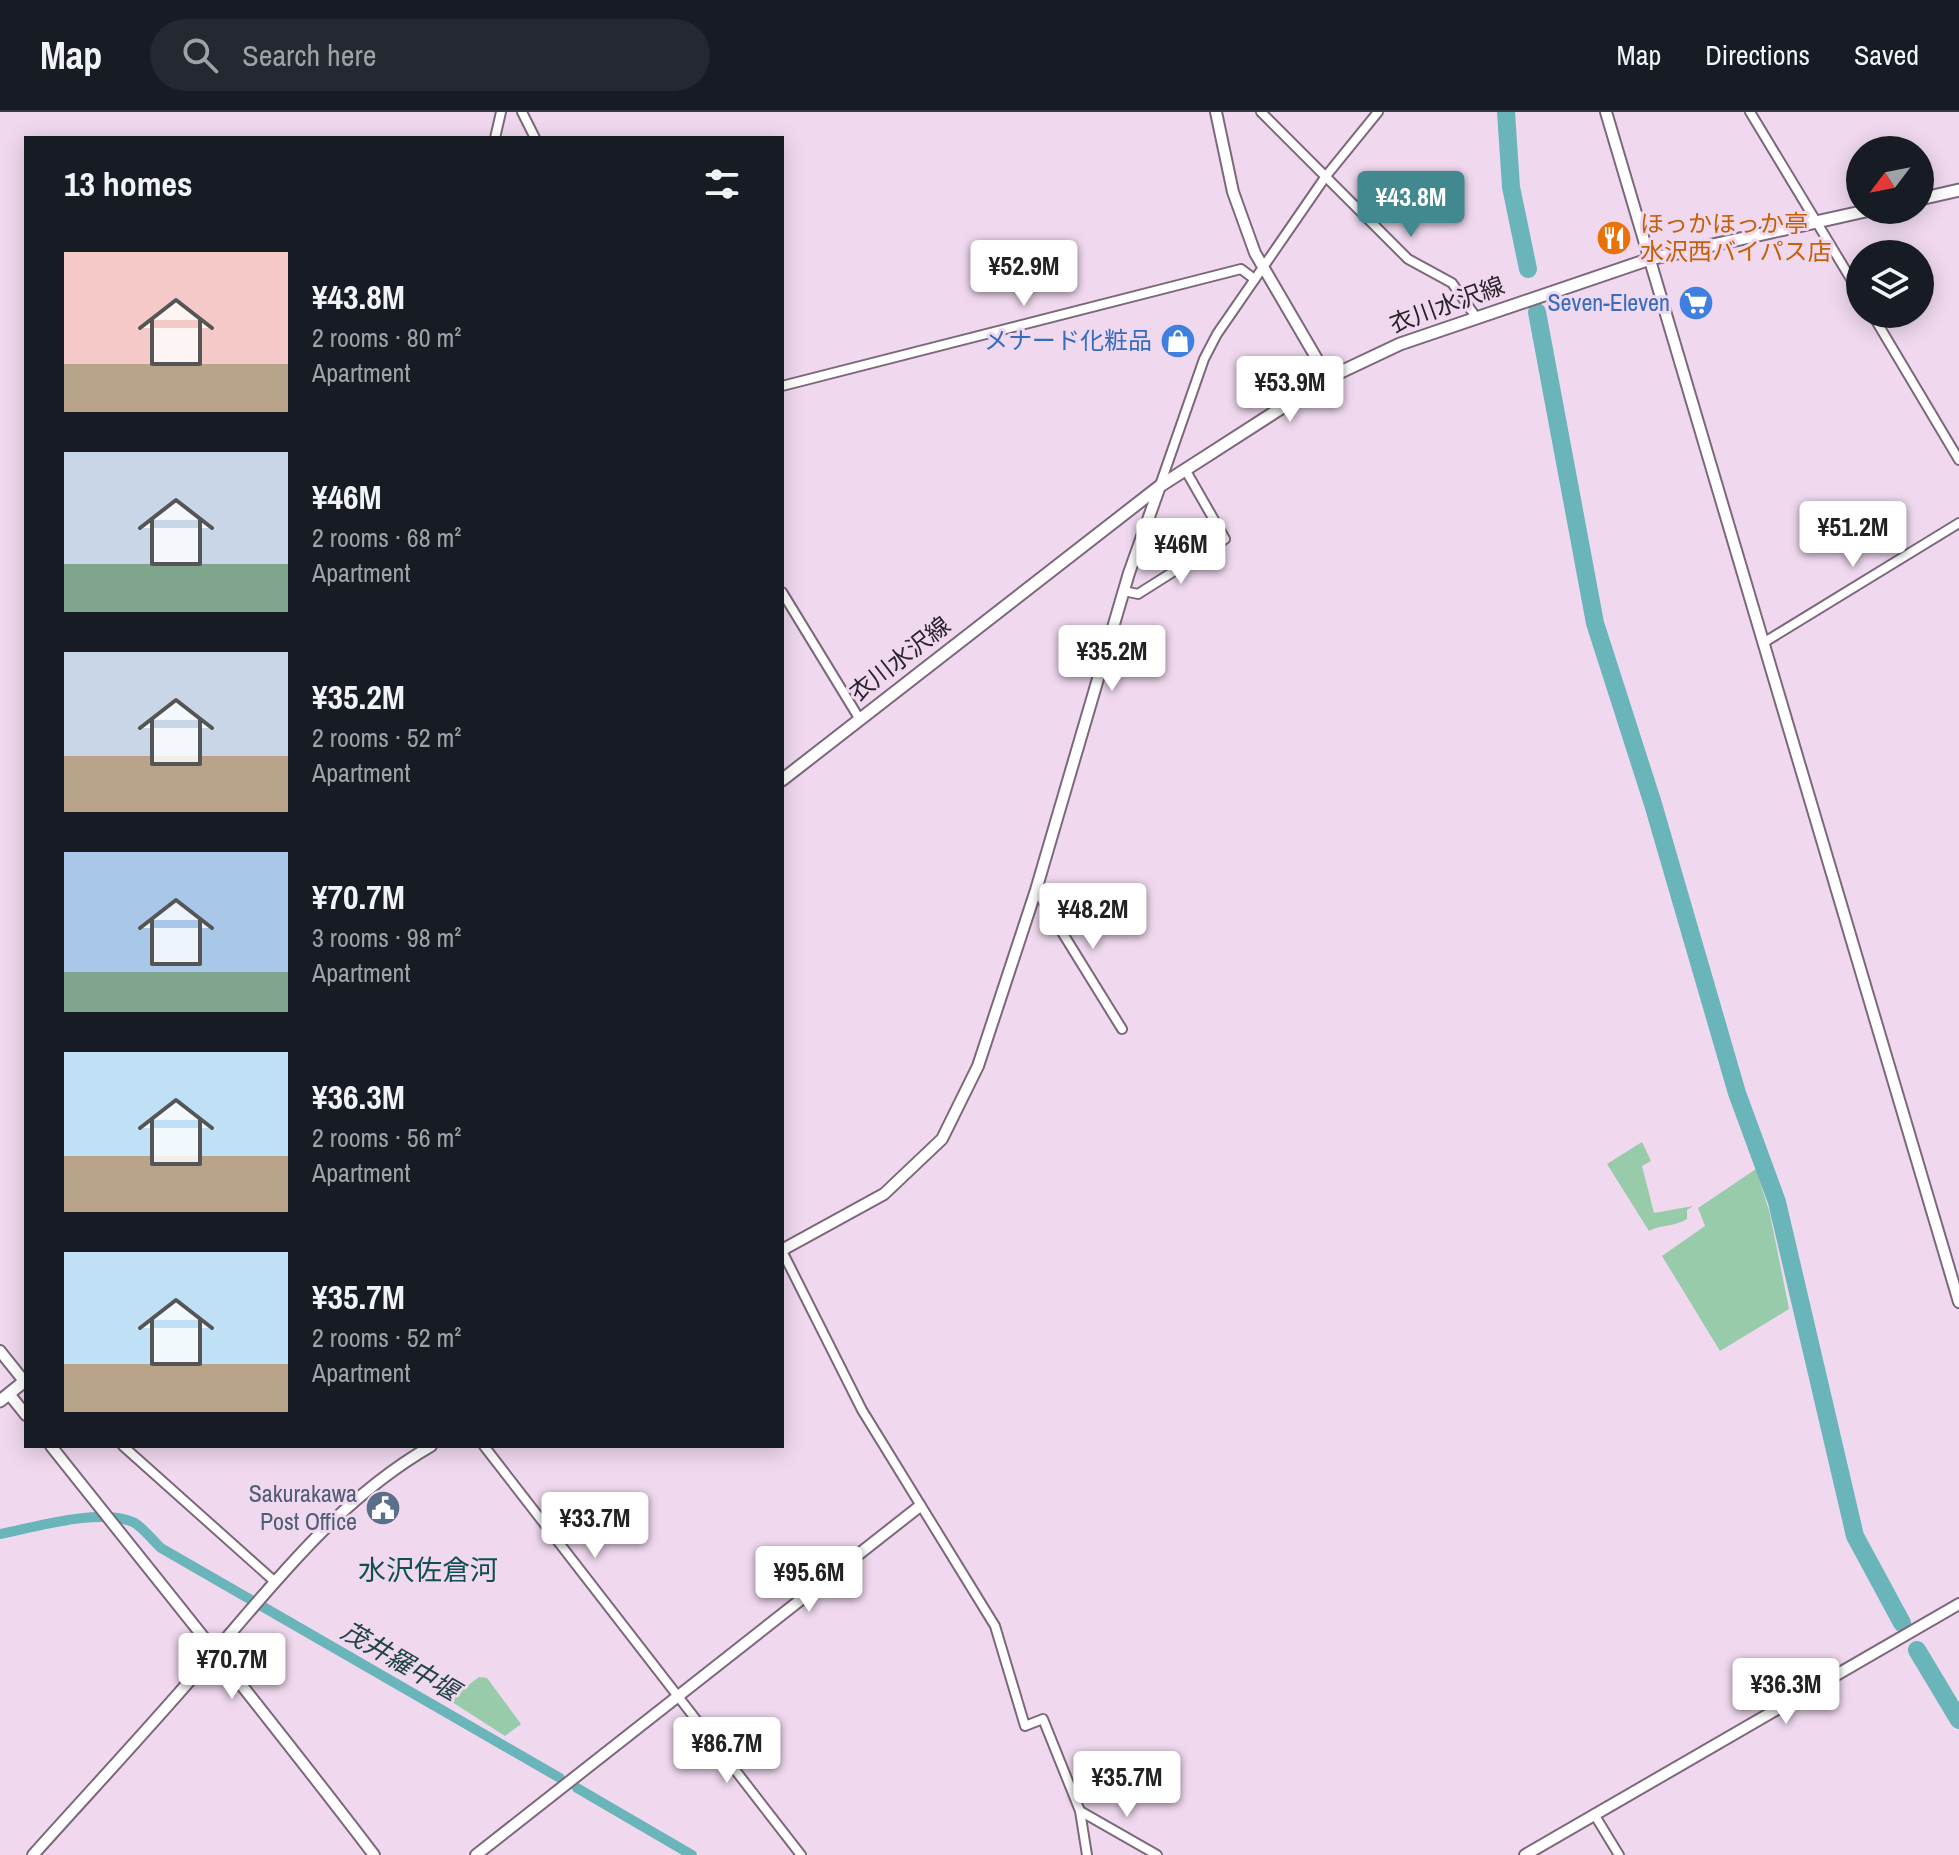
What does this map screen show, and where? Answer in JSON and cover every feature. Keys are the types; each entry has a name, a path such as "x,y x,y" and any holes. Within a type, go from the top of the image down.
{"main road":[{"path":"1934,196 1959,190"},
{"name":"衣川水沢線","path":"784,778 1160,486 1328,378 1400,344 1650,259 1846,215"},
{"path":"5,1398 24,1382"}],"street":[{"path":"495,136 501,112"},
{"path":"522,112 534,136"},
{"path":"1216,112 1233,192 1263,267 1328,378"},
{"path":"1261,112 1408,259 1452,283 1476,317"},
{"path":"784,1249 884,1194 942,1139 978,1066 1036,890 1124,591 1204,359 1253,278 1326,176 1378,112"},
{"path":"1606,112 1959,1302"},
{"path":"1750,112 1846,271"},
{"path":"784,385 1241,269 1253,278"},
{"path":"1880,328 1959,460"},
{"path":"1124,591 1138,594 1225,539 1186,471"},
{"path":"1763,643 1959,523"},
{"path":"784,595 859,718"},
{"path":"1036,890 1122,1029"},
{"path":"784,1254 862,1410 995,1626 1025,1726 1043,1719 1080,1811 1087,1855"},
{"path":"0,1351 24,1380"},
{"path":"5,1398 24,1413"},
{"path":"53,1448 374,1855"},
{"path":"125,1448 273,1580"},
{"path":"33,1855 213,1653 273,1580 333,1519 398,1465 428,1448"},
{"path":"486,1448 801,1855"},
{"path":"476,1855 920,1506"},
{"path":"1525,1855 1959,1604"},
{"path":"1080,1811 1157,1855"},
{"path":"1594,1814 1619,1855"}],"green space":[{"path":"1642,1142 1651,1161 1642,1166 1654,1213 1693,1206 1687,1210 1687,1219 1649,1231 1607,1164"},
{"path":"1756,1169 1770,1214 1789,1309 1720,1351 1662,1256 1705,1226 1698,1208"},
{"path":"479,1677 487,1678 521,1724 505,1736 449,1700"}],"waterway":[{"path":"1506,112 1511,187 1528,269"},
{"path":"1537,312 1595,623 1653,804 1737,1093 1777,1202 1855,1536 1902,1623"},
{"name":"茂井羅中堰","path":"0,1534 85,1518 119,1518 133,1522 161,1548 560,1778"},
{"path":"1917,1650 1959,1720"},
{"name":"茂井羅中堰","path":"577,1788 692,1855"}],"place":[{"name":"ほっかほっか亭 水沢西バイパス店","path":"1614,238"},
{"name":"Seven-Eleven","path":"1696,303"},
{"name":"メナード化粧品","path":"1178,341"},
{"name":"Sakurakawa Post Office","path":"383,1508"}],"district":[{"name":"水沢佐倉河","path":"428,1570"}]}
